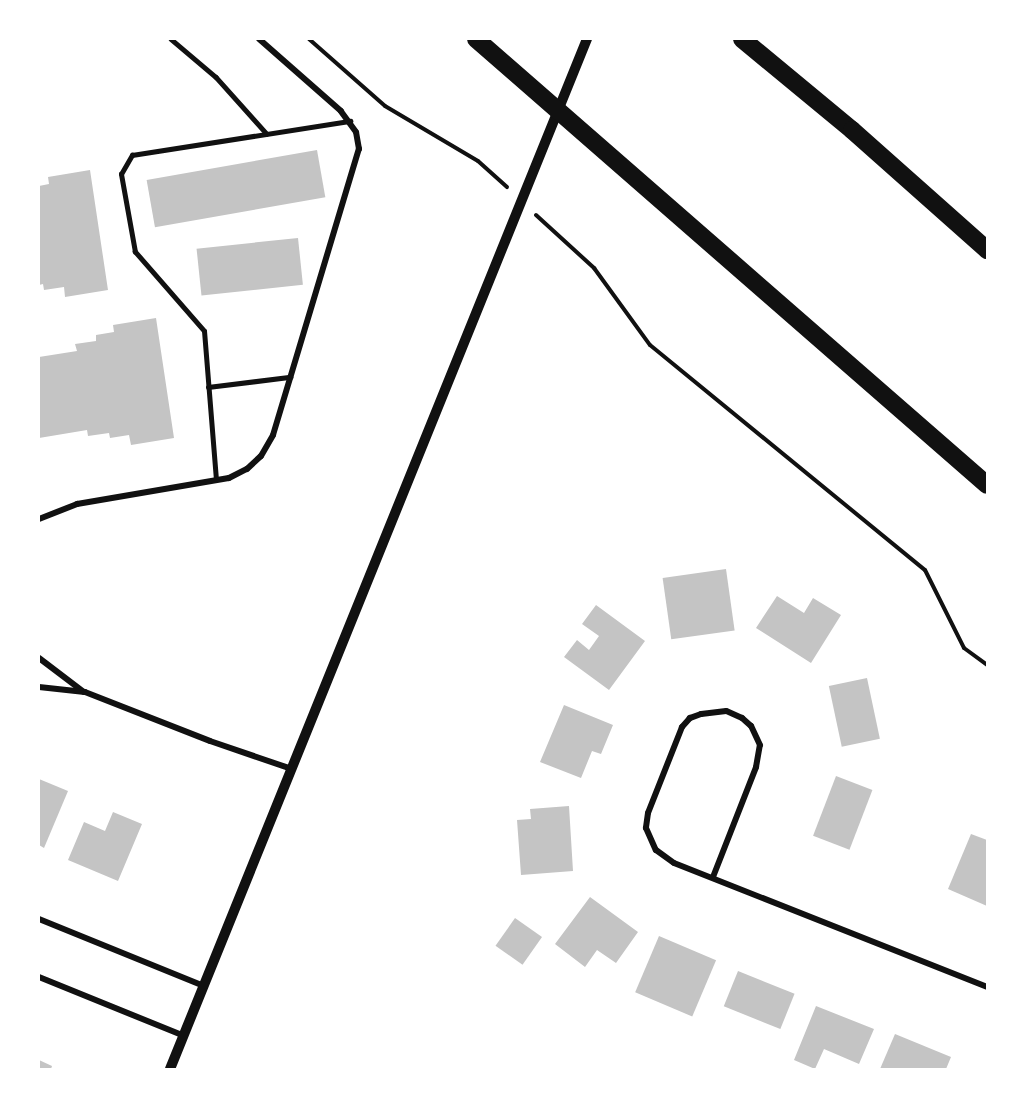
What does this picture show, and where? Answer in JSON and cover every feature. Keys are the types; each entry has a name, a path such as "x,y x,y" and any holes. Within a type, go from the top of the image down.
{"highway":[{"path":"476,39 987,485"},
{"path":"742,39 852,130 987,250"}],"street":[{"path":"39,519 77,504 229,478 247,469 261,456 273,435 359,149 356,132 350,121 259,39"},
{"path":"170,1069 587,39"},
{"path":"39,658 85,692 210,741 292,769"},
{"path":"39,687 85,692"},
{"path":"712,877 756,766 760,746 750,726 742,718 726,711 690,718 682,727 648,813 646,828 656,850 666,857 712,877 987,987"},
{"path":"39,919 205,986"},
{"path":"39,977 184,1036"}],"lane":[{"path":"171,39 216,77 267,134"},
{"path":"216,480 204,331 135,252 121,174 132,155 350,121"},
{"path":"208,387 290,377"}],"path":[{"path":"309,39 385,106 478,160 511,191"},
{"path":"528,207 594,268 650,345 925,570 964,648 987,665"}],"building":[{"path":"317,150 325,197 155,227 147,180"},
{"path":"90,170 108,290 65,297 64,287 44,290 43,284 39,285 39,186 49,184 48,177"},
{"path":"298,238 303,285 201,295 197,249"},
{"path":"156,318 174,438 131,445 129,435 110,438 109,433 88,436 87,430 39,438 39,357 77,351 75,344 96,341 96,335 114,332 113,325"},
{"path":"726,569 735,630 671,639 663,578"},
{"path":"777,596 804,613 813,598 841,615 811,663 756,628"},
{"path":"596,605 645,641 609,690 564,657 577,640 589,650 599,636 582,624"},
{"path":"867,678 880,739 842,747 829,686"},
{"path":"564,705 613,725 601,754 592,751 581,778 540,762"},
{"path":"836,776 872,790 849,850 813,836"},
{"path":"39,779 68,791 44,848 39,845"},
{"path":"569,806 573,871 521,875 517,820 531,819 530,809"},
{"path":"113,812 142,824 118,881 68,860 84,822 105,831"},
{"path":"971,834 987,840 987,906 948,889"},
{"path":"590,897 638,932 616,963 597,950 585,967 555,944"},
{"path":"515,918 542,937 523,965 495,946"},
{"path":"659,936 716,960 692,1016 635,992"},
{"path":"738,971 795,994 780,1029 724,1006"},
{"path":"816,1006 874,1029 859,1064 824,1049 815,1069 794,1060"},
{"path":"895,1034 951,1057 946,1069 880,1069"},
{"path":"39,1060 52,1066 51,1069 39,1069"}]}
